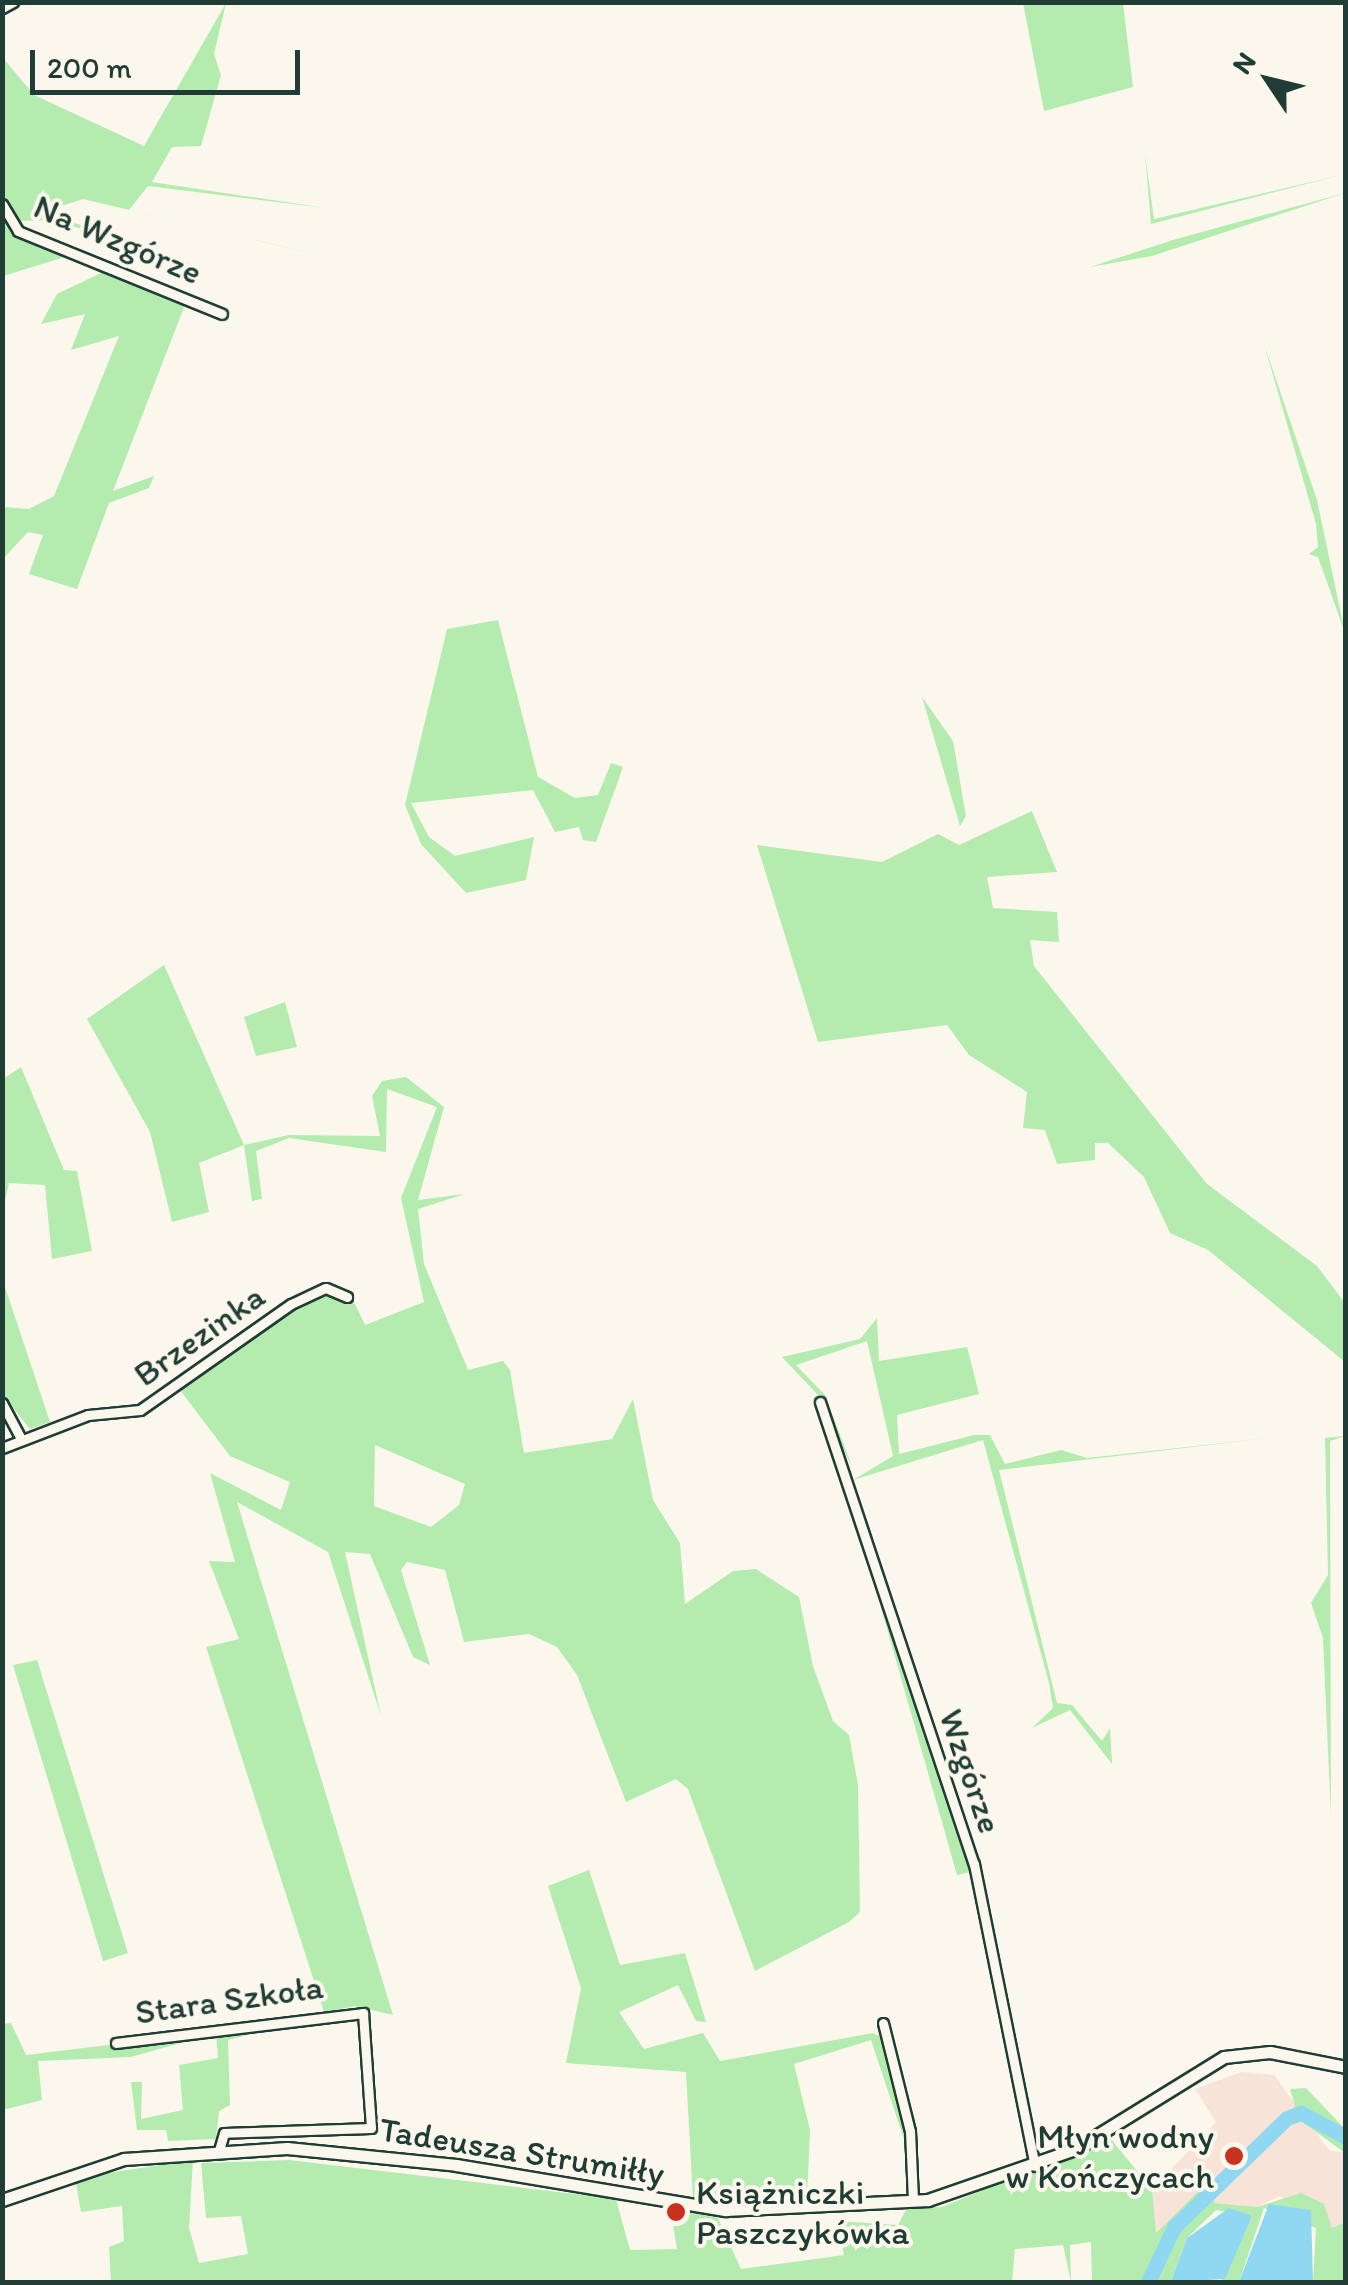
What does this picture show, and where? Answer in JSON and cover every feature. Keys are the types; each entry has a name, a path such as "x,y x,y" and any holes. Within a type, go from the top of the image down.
{"street":[{"path":"2,8 13,2"},
{"name":"Na Wzgórze","path":"2,204 18,231 222,314"},
{"name":"Brzezinka","path":"2,1448 88,1415 140,1410 291,1304 326,1288 347,1297"},
{"name":"Wzgórze","path":"820,1402 974,1864 1035,2166"},
{"path":"2,1404 21,1438"},
{"name":"Stara Szkoła","path":"116,2043 363,2012 372,2128 224,2133 219,2151"},
{"path":"883,2023 910,2132 913,2200"},
{"name":"Tadeusza Strumiłły","path":"2,2200 124,2159 287,2148 456,2164 726,2210 913,2200 1035,2166 1224,2056 1270,2052 1346,2067"}],"shaded area":[{"path":"1241,2072 1274,2075 1329,2150 1345,2153 1345,2222 1332,2228 1280,2196 1257,2207 1215,2203 1204,2187 1155,2234 1152,2189 1216,2122 1195,2089"}],"green space":[{"path":"226,3 214,54 221,75 201,146 172,147 152,182 325,208 148,186 129,210 83,199 43,212 199,266 53,220 15,221 3,192 3,58 34,95 144,146"},
{"path":"1023,3 1123,3 1133,87 1044,111"},
{"path":"1145,154 1154,219 1345,174 1151,224"},
{"path":"1345,193 1152,256 1090,267 1176,239"},
{"path":"2,217 11,232 186,302 113,491 154,476 149,488 109,503 77,589 29,574 43,535 28,532 3,559 3,507 29,509 54,496 119,336 71,350 85,314 41,324 57,294 101,273 65,257 3,276"},
{"path":"1264,344 1317,500 1345,633 1318,557 1309,554 1318,547 1316,524"},
{"path":"498,620 538,777 575,798 598,795 611,763 623,767 596,842 583,840 579,827 555,832 533,790 411,803 429,837 455,856 534,837 526,880 466,893 421,844 405,805 447,629"},
{"path":"922,697 953,741 966,816 960,826"},
{"path":"1032,811 1057,872 987,877 993,908 1057,912 1059,942 1030,940 1034,966 1207,1184 1317,1266 1345,1303 1345,1362 1208,1250 1170,1233 1144,1177 1108,1143 1095,1143 1095,1160 1057,1164 1045,1130 1023,1128 1027,1092 969,1055 947,1025 818,1042 757,845 882,862 938,834 959,845"},
{"path":"164,965 244,1145 199,1163 209,1212 172,1222 150,1132 87,1019"},
{"path":"285,1002 297,1047 256,1056 244,1017"},
{"path":"21,1067 64,1170 77,1171 92,1251 52,1259 45,1185 9,1183 3,1210 3,1079"},
{"path":"406,1077 444,1107 418,1200 465,1194 418,1209 424,1264 468,1370 503,1361 510,1370 524,1453 612,1439 633,1399 653,1500 680,1543 685,1604 733,1571 756,1569 799,1597 813,1666 833,1721 849,1735 858,1785 860,1912 849,1922 755,1971 688,1789 676,1779 626,1802 577,1675 557,1647 529,1634 464,1642 445,1570 407,1562 401,1570 430,1665 413,1657 370,1554 345,1552 381,1716 328,1552 237,1502 393,2015 355,2006 324,2012 206,1647 239,1639 209,1561 235,1562 210,1473 281,1510 290,1482 230,1456 180,1390 324,1290 355,1304 365,1325 424,1302 401,1198 437,1107 387,1089 386,1152 289,1138 256,1151 262,1199 252,1201 244,1145 289,1135 380,1136 372,1096 382,1081","holes":["375,1445 465,1484 459,1505 431,1527 374,1506"]},
{"path":"2,1278 50,1422 30,1429 3,1395"},
{"path":"877,1318 879,1361 967,1347 979,1394 897,1415 899,1454 974,1435 990,1435 1005,1464 1061,1450 1087,1458 1268,1438 999,1470 1057,1703 1072,1705 1102,1741 1110,1728 1112,1764 1070,1710 1032,1728 1053,1708 1049,1683 983,1440 853,1480 893,1456 867,1341 796,1365 825,1395 853,1469 817,1394 782,1357 860,1339"},
{"path":"1345,1436 1330,1441 1331,1817 1323,1638 1311,1603 1328,1575 1325,1438"},
{"path":"834,1442 914,1700 970,1872 957,1875"},
{"path":"37,1660 128,1953 103,1961 13,1665"},
{"path":"589,1870 620,1965 685,1953 706,2022 696,2021 678,1985 619,2012 644,2049 703,2033 720,2061 873,2033 883,2038 909,2140 908,2195 904,2139 871,2040 794,2064 810,2130 807,2198 693,2199 686,2072 566,2063 581,1988 548,1886"},
{"path":"11,2023 26,2055 231,2030 279,2027 228,2040 230,2105 219,2111 216,2139 168,2141 166,2130 137,2130 131,2082 142,2082 141,2119 183,2110 179,2065 218,2058 216,2033 131,2057 38,2061 42,2100 3,2110 3,2024"},
{"path":"1306,2088 1345,2129 1345,2153 1297,2118 1247,2167 1239,2160 1295,2106 1290,2089"},
{"path":"1110,2138 1152,2189 1156,2233 1204,2186 1215,2203 1257,2207 1301,2193 1324,2204 1332,2228 1345,2222 1345,2282 1313,2282 1316,2228 1264,2208 1239,2282 1221,2282 1252,2216 1216,2210 1187,2238 1171,2282 1092,2282 1091,2242 1070,2245 1071,2282 1063,2245 1015,2249 1012,2282 111,2282 109,2247 124,2241 122,2206 81,2212 75,2178 193,2160 189,2228 199,2263 248,2254 241,2216 206,2218 201,2163 289,2160 616,2199 630,2250 677,2249 670,2208 718,2218 741,2269 844,2255 837,2221 898,2225 907,2208 942,2207"}],"water":[{"path":"1269,2204 1311,2210 1313,2282 1239,2282"},
{"path":"1229,2208 1252,2216 1225,2279 1171,2282 1187,2238"}],"waterway":[{"path":"1148,2282 1174,2227 1287,2118 1301,2113 1346,2137"}],"place":[{"name":"Młyn wodny w Kończycach","path":"1234,2156"},
{"name":"Książniczki Paszczykówka","path":"676,2212"}]}
